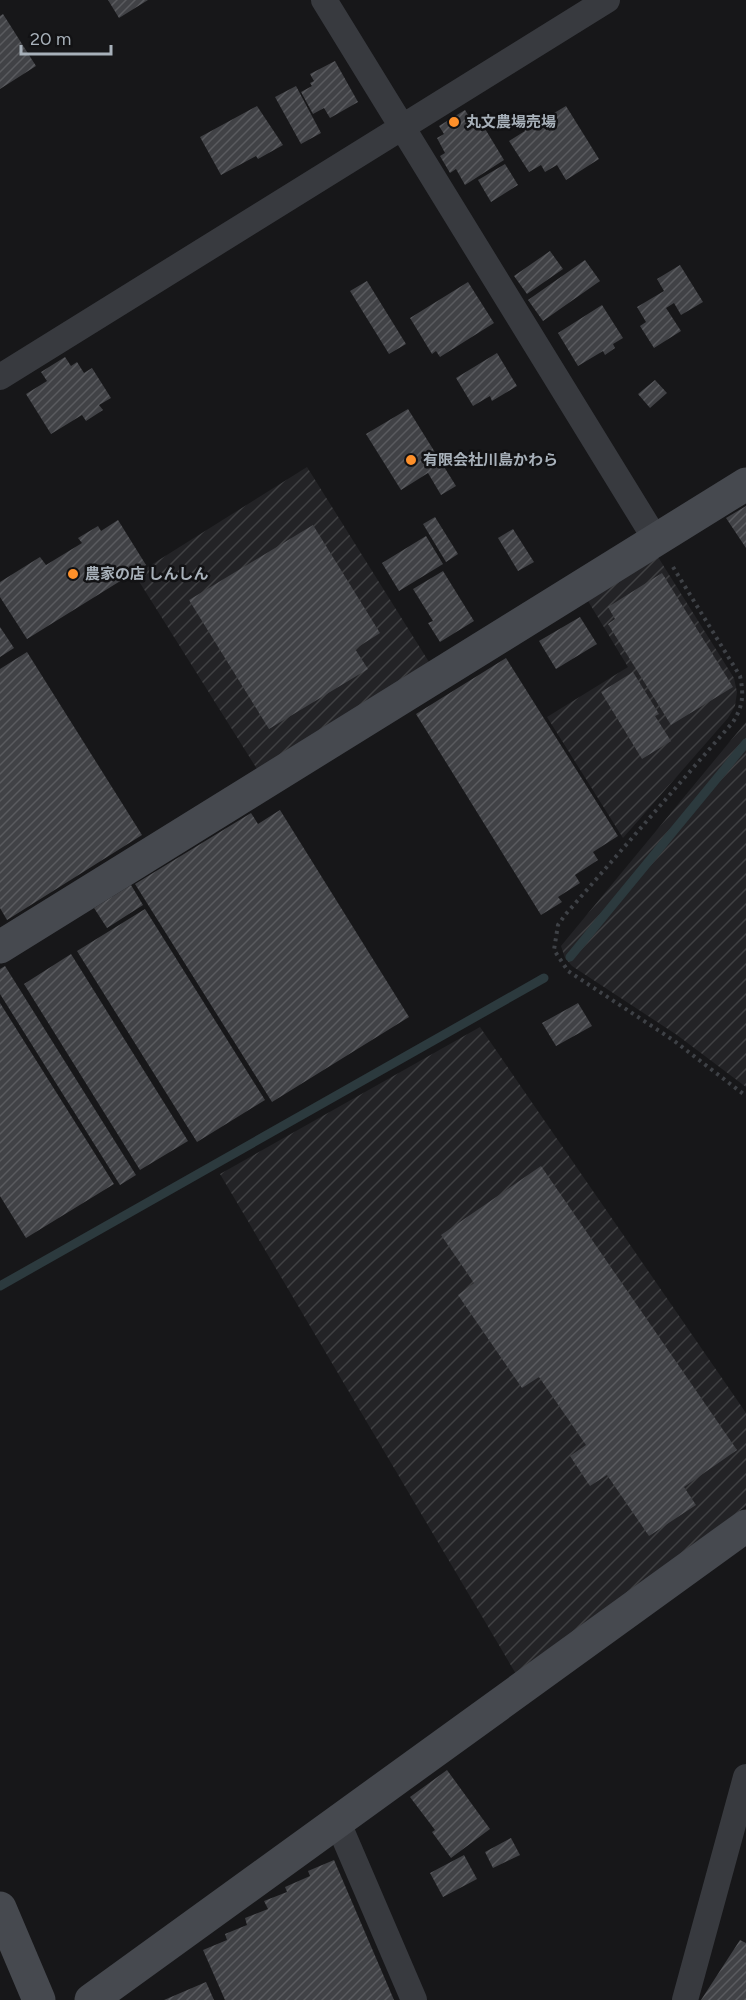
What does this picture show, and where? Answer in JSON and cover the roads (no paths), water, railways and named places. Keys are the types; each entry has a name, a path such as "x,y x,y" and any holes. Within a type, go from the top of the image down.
{"street":[{"path":"324,0 400,128 656,540"},
{"path":"0,377 607,0"},
{"path":"0,948 746,484"},
{"path":"91,2000 746,1526"},
{"path":"685,2000 746,1777"},
{"path":"338,1823 414,2000"},
{"path":"0,1908 39,2000"}],"waterway":[{"path":"570,957 746,743"},
{"path":"0,1286 544,978"}],"place":[{"name":"丸文農場売場","path":"454,122"},
{"name":"有限会社川島かわら","path":"411,460"},
{"name":"農家の店 しんしん","path":"73,574"}]}
